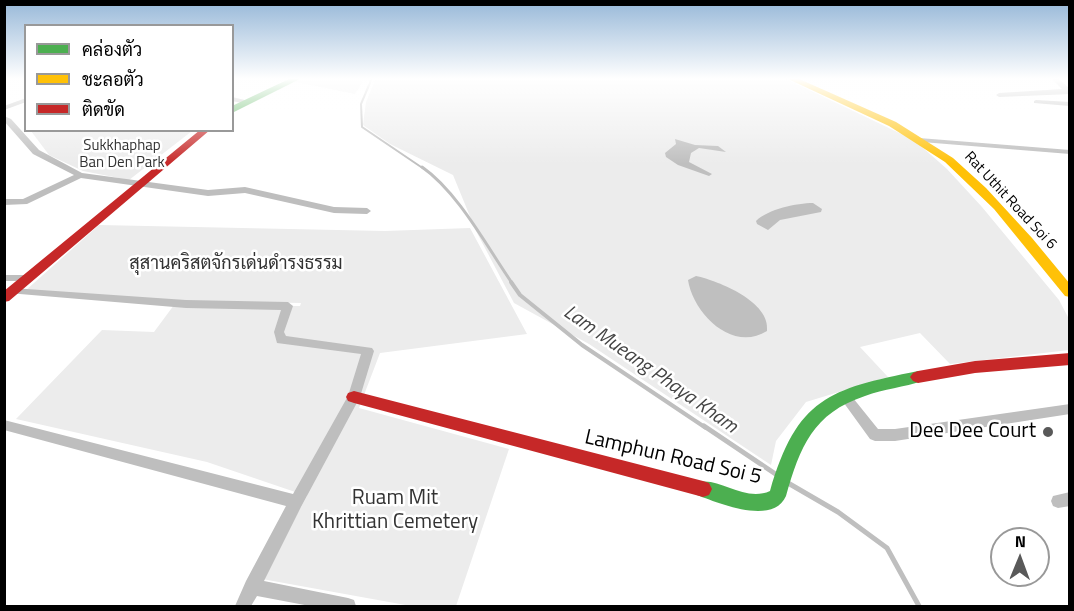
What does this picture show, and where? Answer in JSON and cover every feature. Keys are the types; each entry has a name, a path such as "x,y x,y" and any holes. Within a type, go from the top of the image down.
{"street":[{"name":"Rat Uthit Road Soi 6","path":"856,107 922,140 969,178 1070,293"},
{"path":"4,118 9,120 36,152 80,175 139,185 208,192 245,190 334,210 367,211"},
{"path":"8,295 204,132"},
{"path":"922,140 1066,152 1070,161"},
{"path":"4,202 24,202 80,175"},
{"path":"4,278 27,278"},
{"path":"8,295 186,304 288,306 279,332 280,340 368,351 354,397 296,502 243,606"},
{"name":"Lamphun Road Soi 5","path":"354,397 543,449 756,503 771,501 777,496 783,470 801,428 815,411 845,396 924,376 1010,363 1070,359"},
{"path":"845,396 875,435 896,435 1007,416 1070,409"},
{"path":"4,425 296,502"},
{"path":"252,587 348,606"}],"green space":[{"path":"365,107 844,107 914,140 947,169 982,207 1059,300 1069,319 1069,350 950,364 920,333 860,347 888,377 806,402 776,441 771,465 589,344 514,303 476,231 453,175 390,144 363,125"},
{"name":"Sukkhaphap Ban Den Park","path":"32,132 191,132 129,180 83,171 49,155"},
{"name":"Ruam Mit Khrittian Cemetery","path":"99,225 385,231 470,228 527,334 380,353 359,408 509,449 456,606 411,606 262,579 307,496 207,462 16,419 102,330 154,332 174,305 300,306 301,303 185,301 25,291"}],"shaded area":[{"path":"675,139 695,145 718,146 726,152 699,148 691,153 689,162 712,174 709,176 678,165 666,157 665,153 676,144"},
{"path":"813,203 822,209 821,212 780,220 768,230 757,224 756,221 761,217 775,210"},
{"path":"696,276 742,294 761,311 766,321 767,331 754,336 741,337 716,326 706,316 691,293 688,280"}],"waterway":[{"name":"Lam Mueang Phaya Kham","path":"361,107 362,127 424,169"},
{"name":"Lam Mueang Phaya Kham","path":"422,167 460,205 512,283"},
{"name":"Lam Mueang Phaya Kham","path":"511,282 520,295 582,345 706,428"},
{"name":"Lam Mueang Phaya Kham","path":"704,426 777,475"},
{"name":"Lam Mueang Phaya Kham","path":"788,483 838,512 887,548 919,606"}],"traffic: fast":[{"path":"234,109 239,107"},
{"path":"703,489 741,501 769,501 777,496 796,441 808,423 823,409 841,398 862,390 918,377"}],"traffic: slow":[{"path":"855,107 912,135 966,174 998,206 1070,293"}],"traffic: jam":[{"path":"4,298 204,132"},
{"path":"918,377 975,367 1070,359"},
{"path":"354,397 703,489"}],"place":[{"name":"Dee Dee Court","path":"1048,432"}],"park label":[{"name":"สุสานคริสตจักรเด่นดำรงธรรม","path":"236,265"}]}
